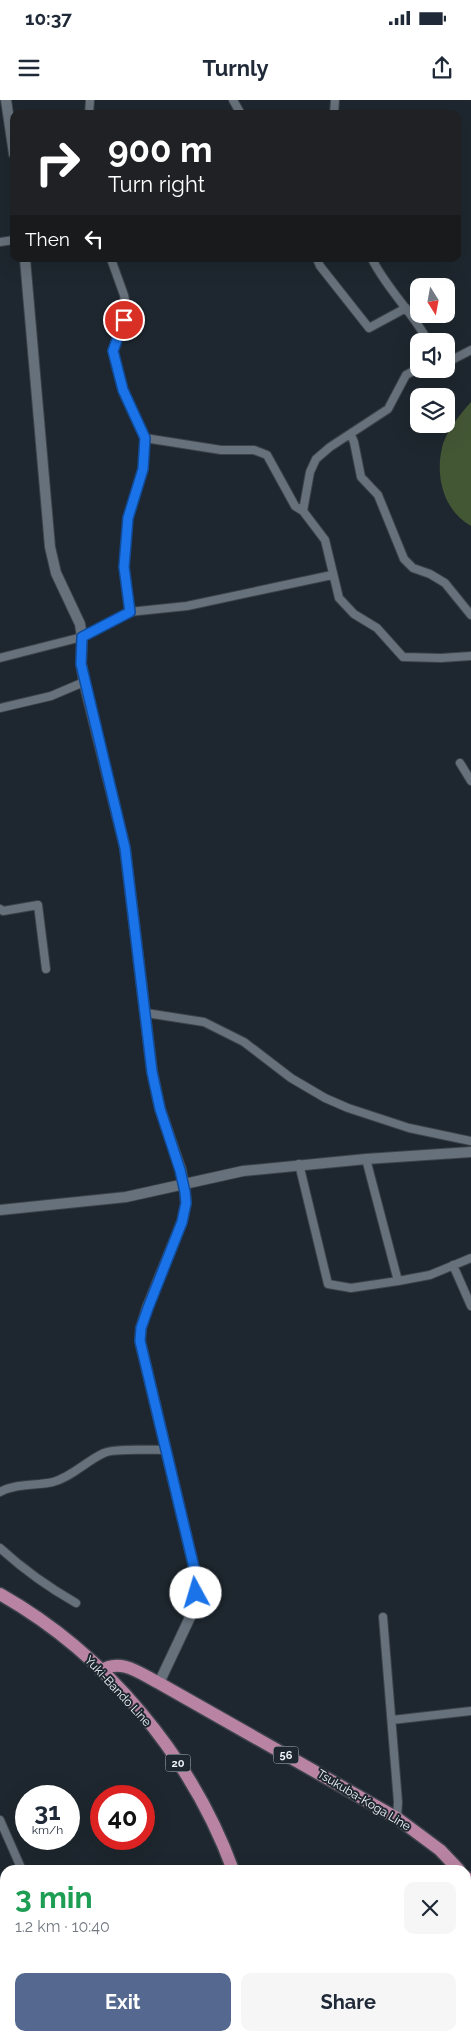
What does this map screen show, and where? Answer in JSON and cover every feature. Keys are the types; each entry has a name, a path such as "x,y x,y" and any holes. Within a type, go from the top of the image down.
{"main road":[{"name":"Yuki-Bando Line","path":"0,1594 49,1627 101,1671 144,1717 176,1760 210,1817 231,1865"},
{"name":"Tsukuba-Koga Line","path":"101,1671 111,1666 124,1666 158,1683 397,1818 440,1850 454,1865"}],"street":[{"path":"6,100 4,123 10,142"},
{"path":"25,262 50,547 56,573 80,624 82,637 81,664 84,682 125,848 152,1072 160,1109 184,1184 186,1203 182,1222 141,1328 140,1341 196,1576 193,1611 158,1683"},
{"path":"112,262 126,306 124,320 113,351 123,390 145,438 143,469 128,518 124,567 130,612"},
{"path":"318,262 369,328 406,308"},
{"path":"374,262 423,333"},
{"path":"455,358 471,350"},
{"path":"304,511 310,472 316,459 388,408 406,374 410,372"},
{"path":"350,435 354,442 361,477 378,495 404,559 413,568 430,574 445,583 471,615"},
{"path":"145,438 221,450 254,450 264,453 269,457 295,506 304,511 325,540 339,598 354,614 377,628 403,657 440,658 471,656"},
{"path":"0,658 82,637 130,612 187,606 332,575"},
{"path":"0,708 51,696 84,682"},
{"path":"460,762 471,781"},
{"path":"0,909 3,911 38,905 46,969"},
{"path":"146,1013 204,1022 244,1042 291,1078 325,1098 348,1108 409,1128 471,1141"},
{"path":"0,1210 126,1197 243,1171 299,1164 471,1152"},
{"path":"366,1159 398,1281"},
{"path":"299,1164 328,1284 351,1288 398,1281 430,1275 471,1258"},
{"path":"453,1265 471,1306"},
{"path":"0,1492 20,1486 56,1481 86,1465 105,1452 166,1450"},
{"path":"0,1548 20,1566 76,1603"},
{"path":"383,1617 398,1802 397,1818"},
{"path":"392,1720 471,1711"},
{"path":"0,1820 20,1865"}],"green space":[{"path":"471,402 471,526 454,512 448,502 441,481 440,459 442,448 448,433 455,433 455,422"}],"route":[{"path":"124,320 113,351 123,390 145,438 143,469 128,518 124,567 130,612 82,637 81,664 125,848 152,1072 163,1121 180,1170 185,1192 186,1203 182,1222 148,1308 141,1328 140,1341 196,1576 196,1593"}]}
